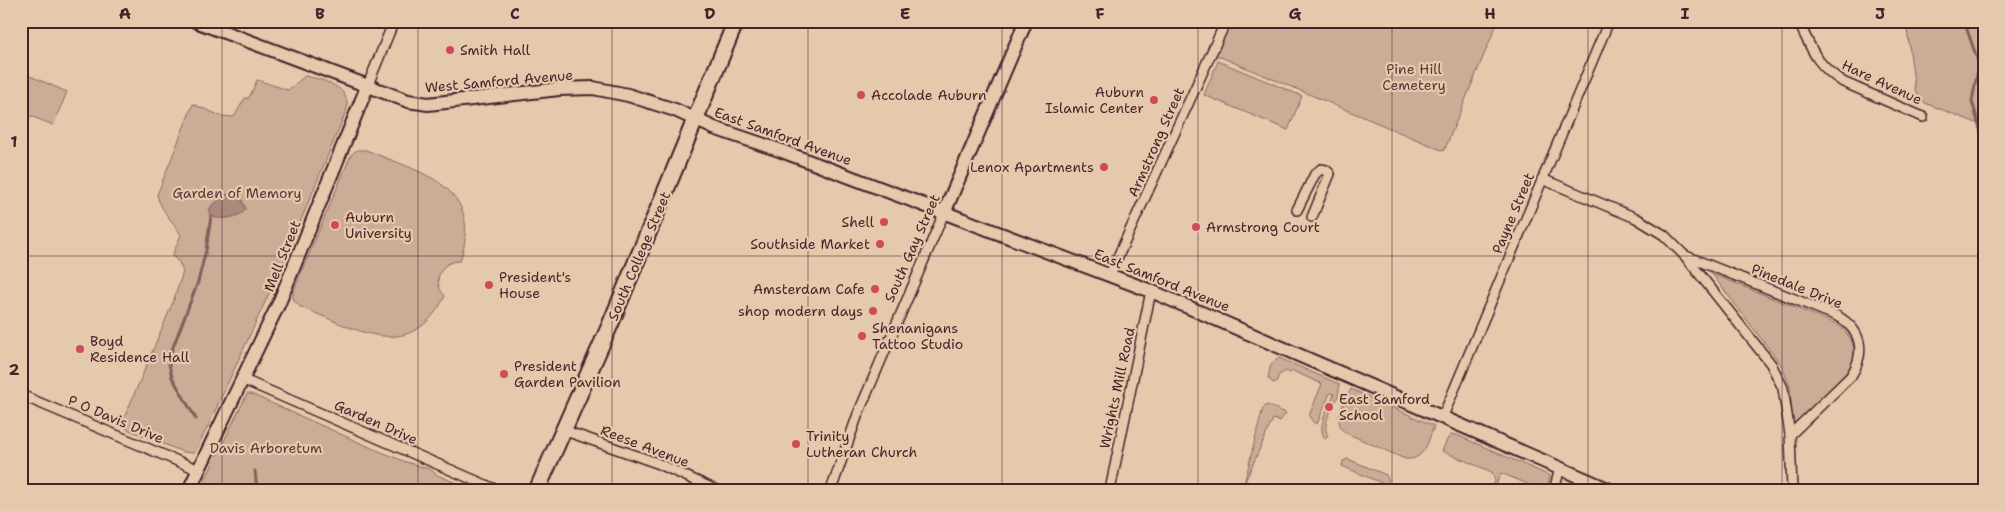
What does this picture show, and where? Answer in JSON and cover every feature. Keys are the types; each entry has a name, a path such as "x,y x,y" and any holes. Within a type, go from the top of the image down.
{"main road":[{"name":"South College Street","path":"537,490 610,325 736,21"}],"street":[{"name":"West Samford Avenue","path":"194,21 408,101 428,104 559,89 593,88 653,103 695,119"},
{"name":"Mell Street","path":"189,490 244,380 279,303 394,21"},
{"name":"South Gay Street","path":"831,490 862,406 1026,21"},
{"name":"Armstrong Street","path":"1110,274 1226,21"},
{"name":"Payne Street","path":"1442,416 1609,21"},
{"name":"Hare Avenue","path":"1798,21 1809,48 1824,68 1833,75 1843,82 1924,117"},
{"name":"East Samford Avenue","path":"695,119 1110,274 1610,490"},
{"path":"1297,210 1315,174 1321,169 1326,170 1330,174 1312,217"},
{"name":"Pinedale Drive","path":"1542,179 1636,218 1664,235 1685,256 1771,364 1784,388 1790,435 1792,490"},
{"name":"Pinedale Drive","path":"1685,256 1837,316 1847,321 1856,330 1860,342 1858,365 1851,376 1790,435"},
{"name":"Wrights Mill Road","path":"1110,490 1151,291"},
{"name":"Garden Drive","path":"244,380 496,490"},
{"name":"P O Davis Drive","path":"21,395 199,470"},
{"name":"Reese Avenue","path":"563,430 657,464 716,490"},
{"path":"1554,490 1560,468"}],"green space":[{"name":"Pine Hill Cemetery","path":"1226,21 1498,21 1444,151 1211,53"},
{"path":"1906,21 1977,21 1984,44 1984,126 1925,103 1919,98 1915,90"},
{"path":"1218,61 1302,96 1288,130 1204,95"},
{"path":"21,72 67,92 53,125 21,112"},
{"name":"Garden of Memory","path":"305,76 334,85 344,95 347,101 347,109 284,261 196,450 193,453 183,452 127,429 123,421 173,302 183,272 179,262 172,256 181,235 164,211 157,195 193,104 221,116 234,117 245,98 249,98 257,80 288,90"},
{"path":"357,150 366,150 427,175 443,186 456,199 464,215 465,235 460,261 447,264 438,279 441,291 445,296 431,317 415,330 398,336 380,336 341,324 301,307 293,297 293,292 351,155"},
{"path":"1712,274 1834,323 1847,334 1853,344 1853,361 1849,368 1835,385 1793,427 1790,387 1782,366"},
{"path":"1279,358 1339,384 1337,397 1326,423 1328,437 1325,439 1322,428 1323,422 1334,394 1330,393 1317,424 1313,422 1309,416 1322,384 1293,371 1290,373 1286,371 1279,375 1276,382 1273,383 1268,378 1271,364"},
{"path":"1351,389 1434,426 1425,449 1417,457 1405,459 1344,432 1339,422 1339,416"},
{"name":"Davis Arboretum","path":"247,394 251,394 374,449 430,469 437,475 473,490 200,490"},
{"path":"1267,405 1286,413 1280,421 1273,419 1244,484 1263,408"},
{"path":"1451,435 1457,435 1550,476 1547,490 1537,490 1537,488 1501,473 1494,490 1489,490 1491,486 1493,487 1495,481 1492,472 1442,451"},
{"path":"1348,459 1386,475 1388,483 1384,484 1342,466 1343,461"}],"shaded area":[{"path":"232,193 241,198 246,209 240,215 230,218 215,218 211,216 209,210 212,205"}],"waterway":[{"path":"1964,21 1979,64 1972,101 1984,143"},
{"path":"196,419 172,377 168,360 198,282 206,250 211,216"},
{"path":"255,471 257,490"}],"place":[{"name":"Smith Hall","path":"450,50"},
{"name":"Accolade Auburn","path":"861,95"},
{"name":"Auburn Islamic Center","path":"1154,100"},
{"name":"Lenox Apartments","path":"1104,167"},
{"name":"Shell","path":"884,222"},
{"name":"Auburn University","path":"335,225"},
{"name":"Armstrong Court","path":"1196,227"},
{"name":"Southside Market","path":"880,244"},
{"name":"President's House","path":"489,285"},
{"name":"Amsterdam Cafe","path":"875,289"},
{"name":"shop modern days","path":"873,311"},
{"name":"Shenanigans Tattoo Studio","path":"862,336"},
{"name":"Boyd Residence Hall","path":"80,349"},
{"name":"President Garden Pavilion","path":"504,374"},
{"name":"East Samford School","path":"1329,407"},
{"name":"Trinity Lutheran Church","path":"796,444"}]}
